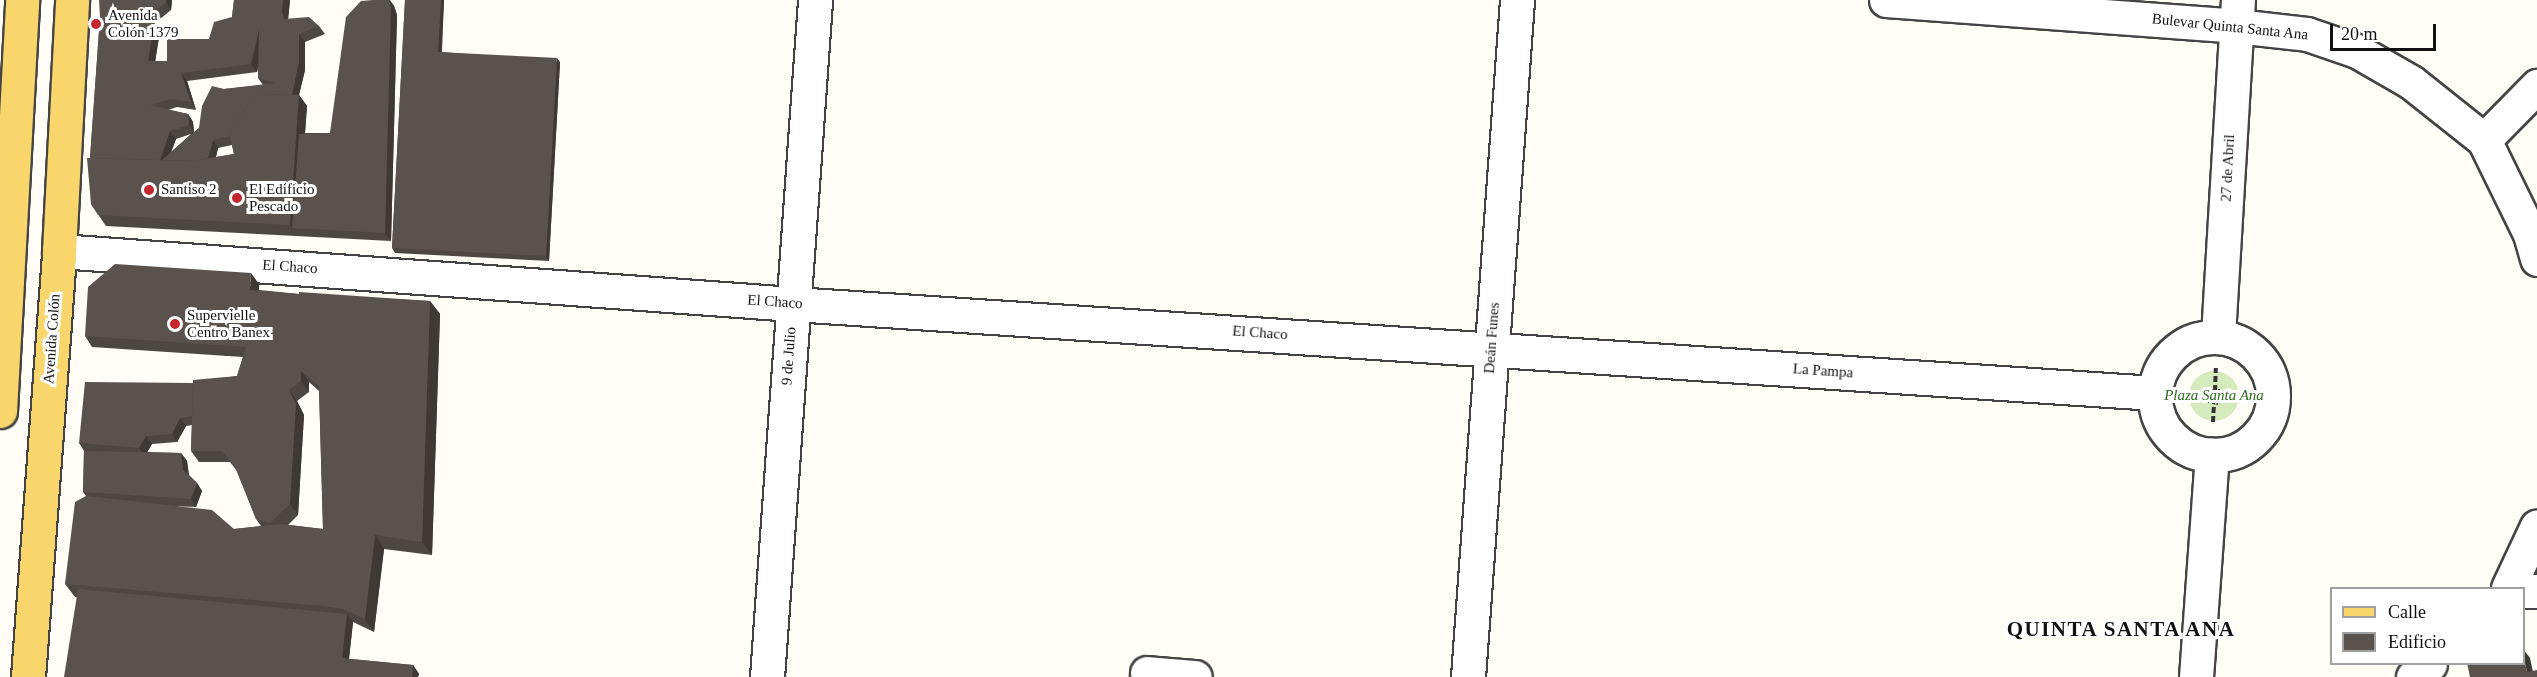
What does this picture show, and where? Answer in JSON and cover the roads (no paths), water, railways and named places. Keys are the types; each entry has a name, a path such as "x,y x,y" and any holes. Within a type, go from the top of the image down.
{"main road":[{"path":"0,411 5,247 22,0"},
{"name":"Avenida Colón","path":"28,677 59,251 72,0"}],"street":[{"name":"9 de Julio","path":"767,677 815,0"},
{"name":"Deán Funes","path":"1468,677 1516,0"},
{"name":"Bulevar Quinta Santa Ana","path":"1886,0 2237,13 2357,51 2411,82 2484,140 2530,234 2537,260"},
{"name":"27 de Abril","path":"2218,336 2237,13"},
{"path":"2484,140 2537,86"},
{"name":"El Chaco","path":"59,251 793,304 1491,348"},
{"path":"2218,336 2235,340 2253,351 2266,366 2273,386 2273,407 2265,426 2252,442 2234,452 2212,455 2195,452 2179,443 2165,430 2157,412 2155,393 2158,375 2167,359 2181,346 2197,338 2218,336"},
{"name":"La Pampa","path":"1491,348 2155,393"},
{"path":"2196,677 2212,455"},
{"path":"2508,587 2537,526"},
{"path":"1147,673 1195,677"}],"place":[{"name":"Avenida Colón 1379","path":"96,24"},
{"name":"Santiso 2","path":"149,190"},
{"name":"El Edificio Pescado","path":"237,198"},
{"name":"Supervielle Centro Banex","path":"175,324"}],"district":[{"name":"QUINTA SANTA ANA","path":"2121,629"}],"park label":[{"name":"Plaza Santa Ana","path":"2214,396"}]}
